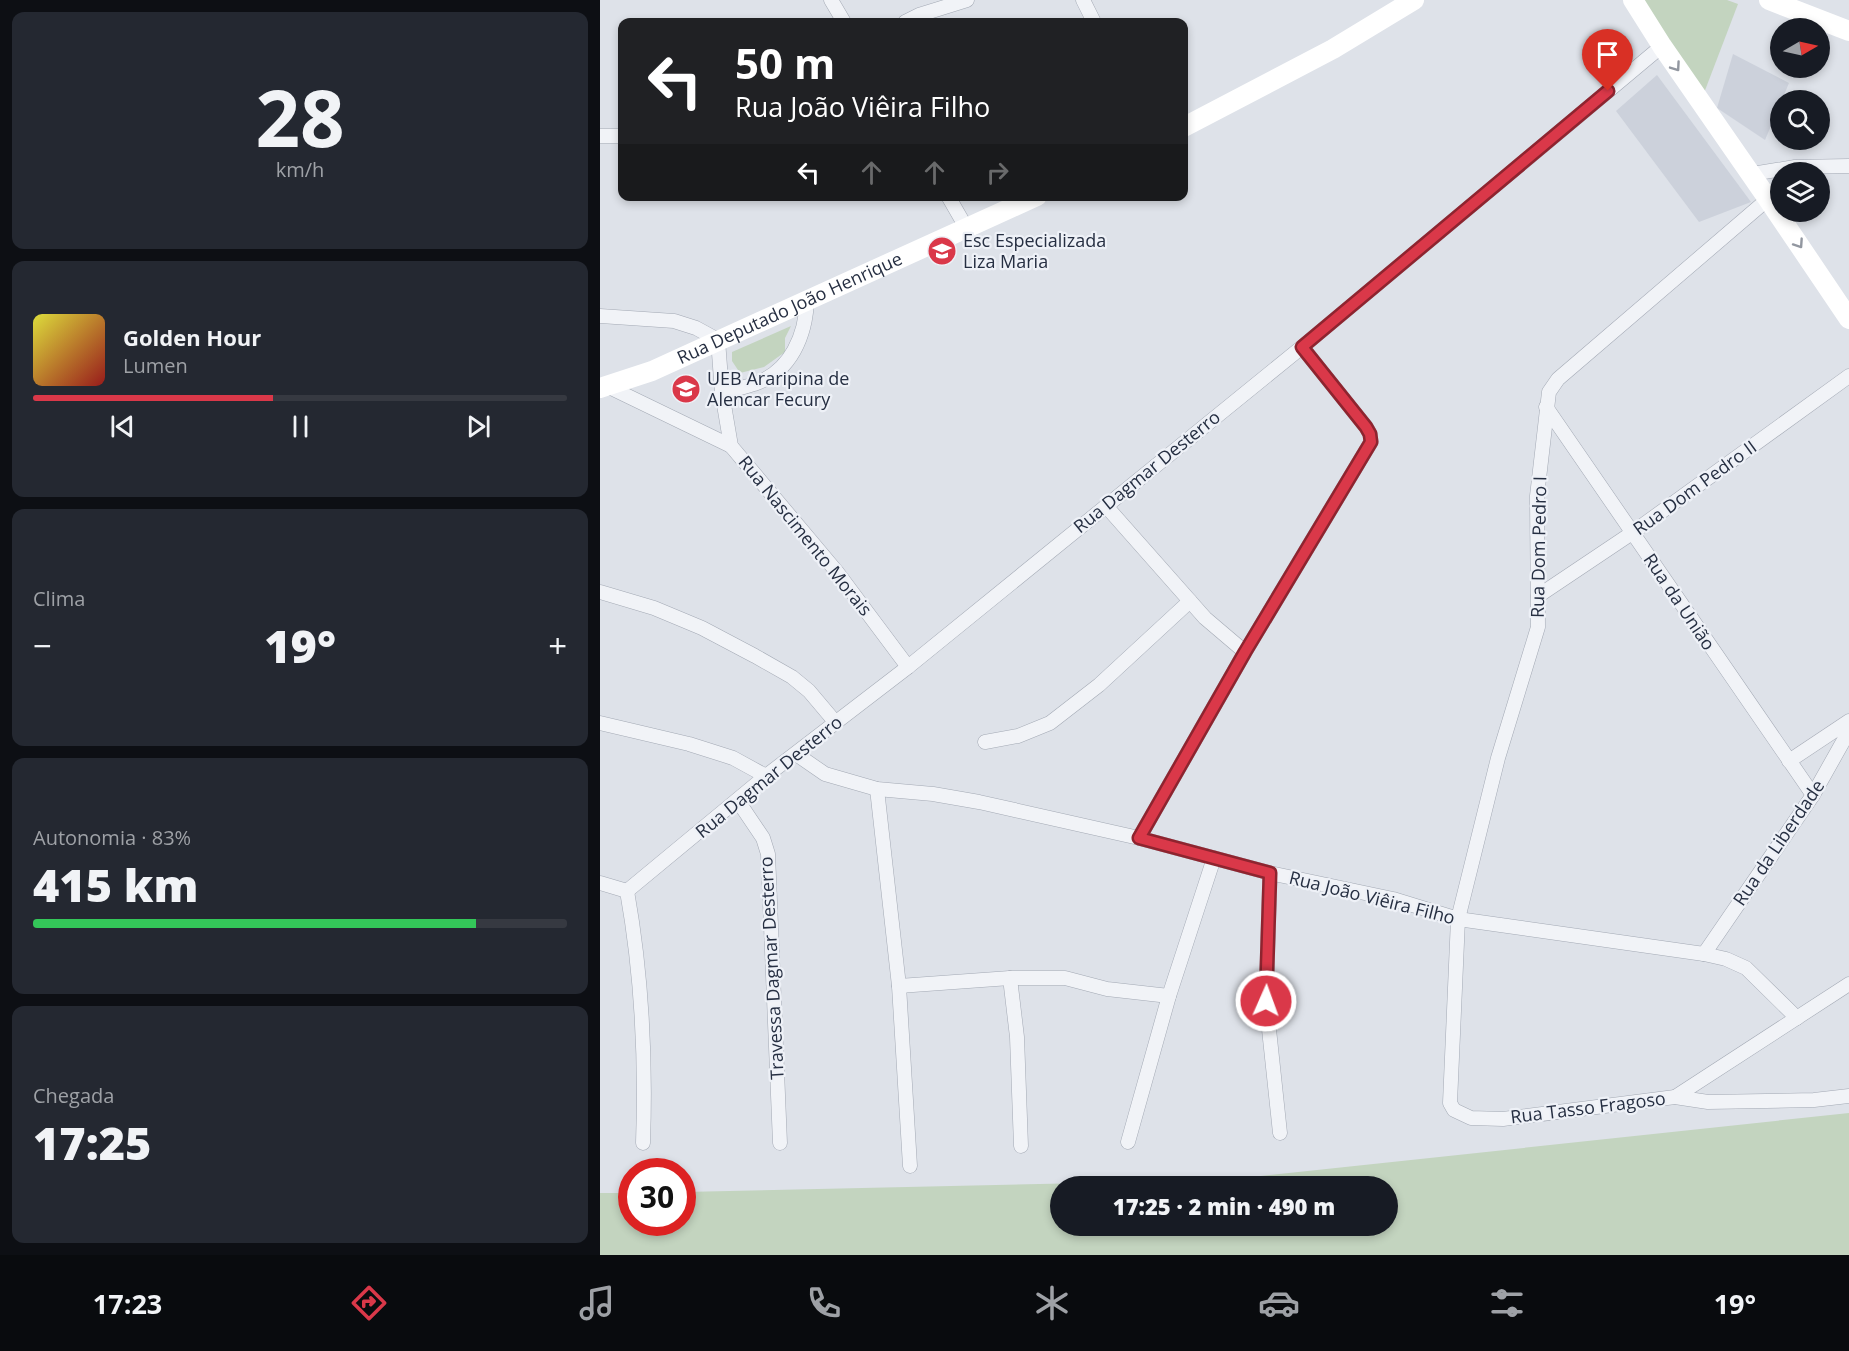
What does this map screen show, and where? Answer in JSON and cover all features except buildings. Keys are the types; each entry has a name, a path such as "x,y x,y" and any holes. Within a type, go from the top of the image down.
{"main road":[{"path":"1633,0 1849,320"},
{"path":"1769,0 1849,31"},
{"path":"1188,125 1333,49 1407,2"},
{"name":"Rua Deputado João Henrique","path":"604,387 652,371 1027,201"}],"street":[{"path":"831,0 842,18"},
{"path":"913,18 967,0"},
{"path":"1083,0 1092,18"},
{"name":"Rua Dagmar Desterro","path":"627,891 766,776 908,667 1302,347 1662,46"},
{"path":"600,136 618,136"},
{"path":"1752,174 1795,167 1849,166"},
{"name":"Rua Dom Pedro I","path":"1450,1092 1458,919 1498,758 1538,627 1537,496 1549,392 1558,379 1768,199"},
{"path":"951,201 968,229"},
{"path":"722,393 756,384 777,371 790,358 801,339 807,319 807,299"},
{"path":"600,316 674,321 696,328 718,340"},
{"name":"Rua Nascimento Morais","path":"718,340 722,393 731,446 837,572 908,667"},
{"path":"1139,838 1245,652 1371,442 1366,427 1302,347"},
{"name":"Rua Dom Pedro II","path":"1538,596 1632,533 1849,376"},
{"name":"Rua Deputado João Henrique","path":"604,387 731,446"},
{"name":"Rua da União","path":"1546,408 1813,795"},
{"path":"1106,506 1205,618 1245,652"},
{"path":"600,592 654,608 702,628 755,656 792,677 809,691 836,723"},
{"path":"985,742 1018,736 1050,723 1099,685 1190,601"},
{"name":"Rua da Liberdade","path":"1789,761 1849,721"},
{"path":"600,723 733,758 766,776"},
{"name":"Rua da Liberdade","path":"1704,954 1813,795 1849,731"},
{"name":"Rua João Viêira Filho","path":"796,754 825,774 877,789 933,794 980,802 1139,838 1270,873 1393,899 1458,919 1704,954 1746,969 1797,1018"},
{"path":"877,789 899,987 910,1166"},
{"name":"Travessa Dagmar Desterro","path":"738,801 760,832 768,854 780,1143"},
{"path":"1128,1142 1169,996 1214,858"},
{"path":"1270,873 1266,1001 1280,1133"},
{"path":"600,883 627,891 636,940 644,1026 643,1143"},
{"path":"899,987 1010,978 1065,978 1107,989 1169,996"},
{"path":"1010,978 1017,1037 1021,1146"},
{"path":"1675,1097 1849,984"},
{"name":"Rua Tasso Fragoso","path":"1450,1092 1450,1102 1454,1110 1461,1115 1471,1118 1503,1119 1675,1097 1708,1102 1814,1100 1849,1096"}],"shaded area":[{"path":"1733,54 1770,73 1770,78 1779,78 1789,83 1786,90 1770,90 1770,128 1765,140 1717,108"},
{"path":"1657,75 1751,202 1699,222 1616,111"}],"green space":[{"path":"1641,0 1727,0 1738,4 1704,93"},
{"path":"791,326 785,338 785,352 764,367 740,373 732,361 732,352"},
{"path":"1849,1113 1849,1255 600,1255 600,1193 618,1193 618,1236 696,1236 696,1192 1050,1184 1050,1236 1398,1236 1398,1176 1261,1176"}],"place":[{"name":"Esc Especializada Liza Maria","path":"942,251"},
{"name":"UEB Araripina de Alencar Fecury","path":"686,389"}],"route":[{"path":"1266,1001 1270,873 1139,838 1245,652 1371,442 1366,427 1302,347 1608,91"}]}
